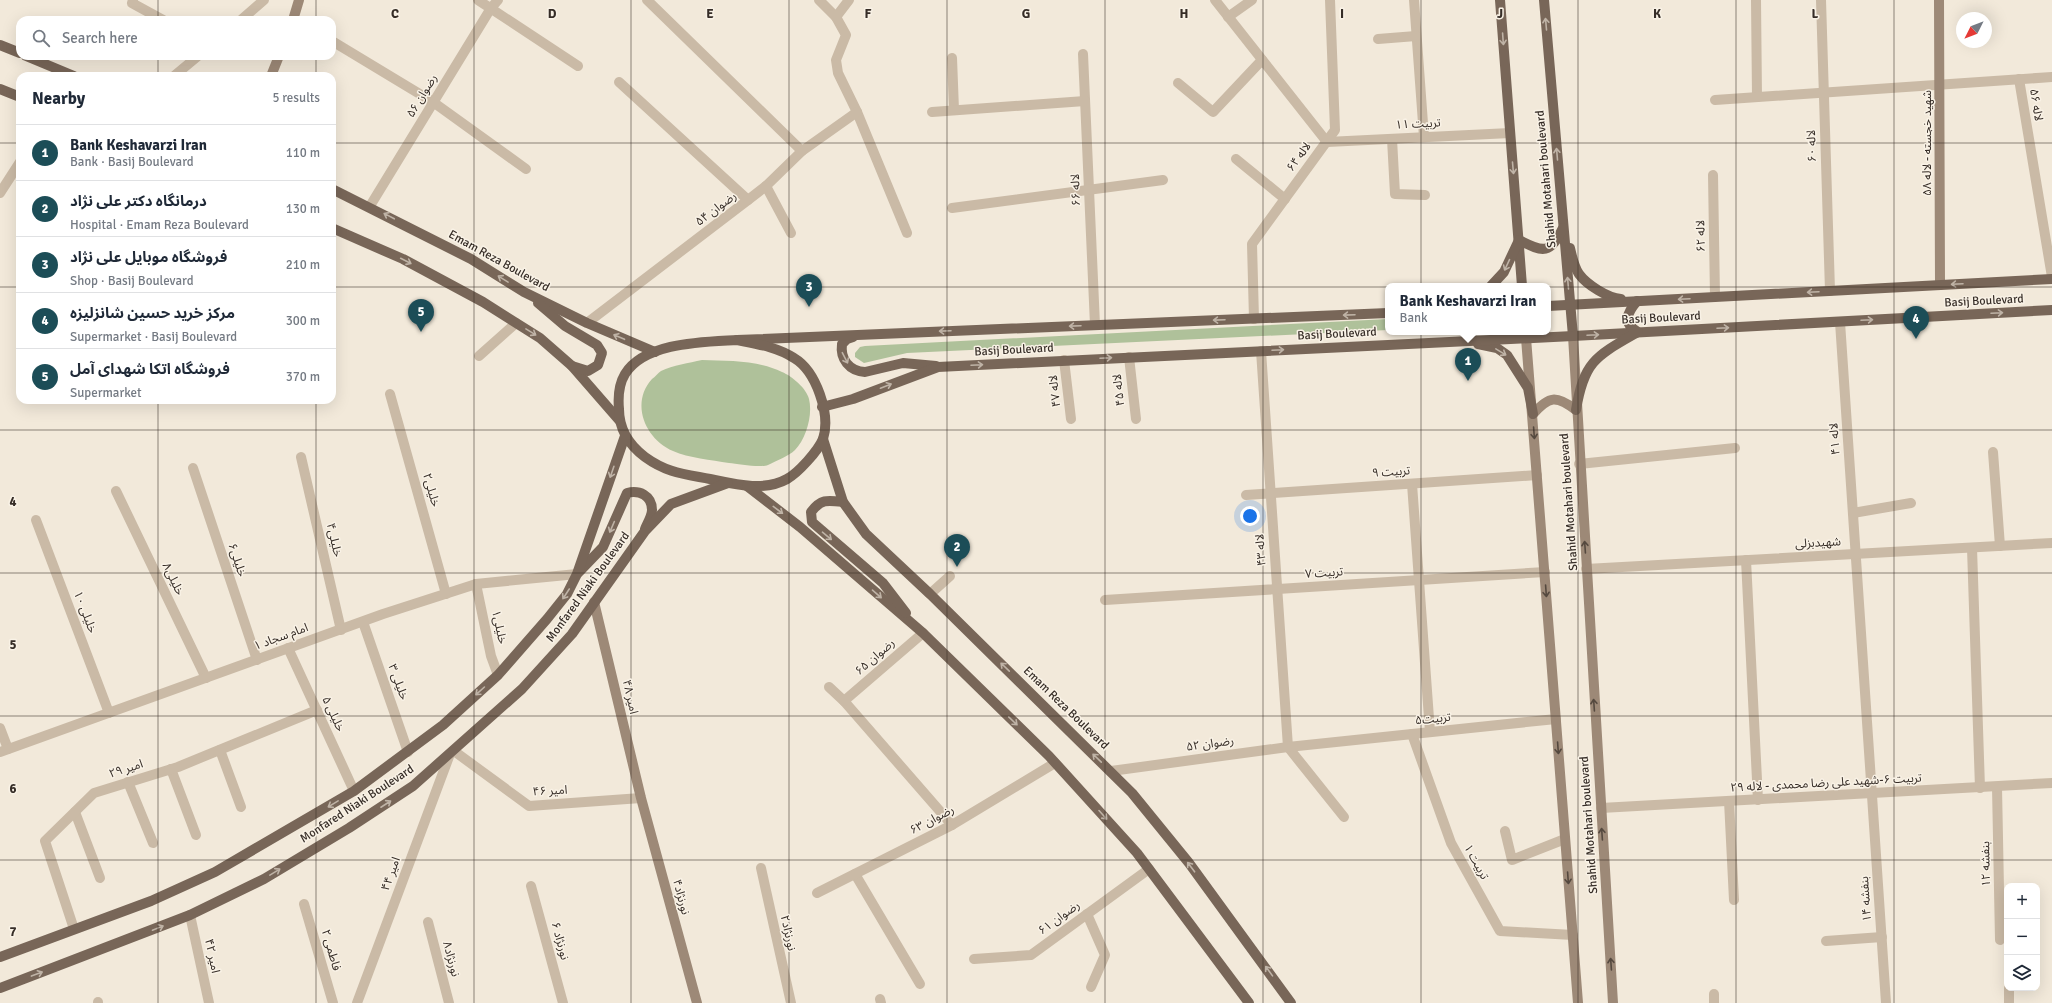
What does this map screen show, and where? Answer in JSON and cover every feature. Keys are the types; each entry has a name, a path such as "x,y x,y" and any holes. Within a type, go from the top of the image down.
{"main road":[{"path":"296,16 299,0"},
{"path":"1500,0 1522,283"},
{"name":"Shahid Motahari boulevard","path":"1544,0 1573,336 1579,464 1613,1003"},
{"name":"شهید خجسته - لاله ۵۸","path":"1939,0 1940,285"},
{"path":"0,45 16,52"},
{"path":"36,60 64,72"},
{"path":"273,72 278,60"},
{"path":"0,89 16,95"},
{"name":"Emam Reza Boulevard","path":"336,191 370,206 471,259 524,292 587,323 655,352"},
{"path":"1519,240 1535,249 1546,248 1556,242 1564,228"},
{"path":"1564,228 1574,264 1579,274 1586,281 1616,299 1637,301"},
{"path":"336,230 403,259 483,302 540,338 572,366 619,420"},
{"path":"1494,283 1504,272 1519,240"},
{"name":"Basij Boulevard","path":"1551,306 2052,278"},
{"path":"524,292 565,326 597,346 602,353 598,365 588,371 572,366"},
{"path":"1533,414 1542,404 1553,399 1564,401 1576,410 1580,385 1590,365 1609,349 1638,332 1631,328 1627,322 1627,315 1637,301"},
{"name":"Basij Boulevard","path":"822,407 853,399 938,367 1464,341 1526,335 1573,336 2052,310"},
{"name":"Basij Boulevard","path":"737,340 1385,313"},
{"path":"862,335 847,339 842,344 841,349 845,362 858,372 865,372 904,363 938,367"},
{"path":"1464,341 1472,335"},
{"name":"Shahid Motahari boulevard","path":"1526,335 1578,1003"},
{"path":"737,340 773,347 795,358 811,374 820,392 825,424 823,439 802,467 786,480 747,486 666,470 636,451 625,436 619,420 618,395 624,374 638,359 655,352 688,343 737,340"},
{"path":"1464,341 1497,348 1507,355 1528,388 1533,414"},
{"name":"Monfared Niaki Boulevard","path":"0,957 151,901 215,872 354,791 443,726 498,675 567,594 577,574 625,436"},
{"name":"Emam Reza Boulevard","path":"823,439 842,502 866,534 930,594 1132,792 1189,863 1291,1003"},
{"name":"Monfared Niaki Boulevard","path":"0,988 190,915 264,878 349,828 413,786 452,753 522,689 572,634 645,531 671,504 728,483"},
{"path":"747,486 800,526 923,633 1055,764 1137,852 1249,1003"},
{"path":"577,574 603,547 627,493 635,491 642,493 649,498 652,510 645,531"},
{"path":"842,502 829,500 817,504 811,512 812,522 883,583 923,633"},
{"name":"امیر ۴۸","path":"594,602 641,798"},
{"name":"نورنژاد۴","path":"641,798 697,1003"}],"street":[{"path":"133,0 132,2 156,16"},
{"path":"246,16 264,0"},
{"path":"478,0 578,66"},
{"name":"رضوان ۵۶","path":"370,206 432,102 491,8 498,0"},
{"path":"647,0 802,151"},
{"path":"819,0 836,17 846,35 836,60 838,73 857,112 907,233"},
{"path":"836,17 849,0"},
{"path":"1215,0 1326,142"},
{"path":"1228,17 1252,0"},
{"name":"لاله ۶۴","path":"1254,318 1252,244 1335,130 1330,0"},
{"path":"1414,0 1424,137"},
{"path":"1756,0 1757,97"},
{"name":"لاله ۶۰","path":"1821,0 1830,291"},
{"path":"1378,39 1416,36"},
{"path":"336,43 432,102 526,169"},
{"name":"لاله ۶۶","path":"1083,54 1095,325"},
{"path":"952,58 954,110"},
{"path":"179,72 193,60"},
{"path":"1178,83 1213,112 1262,60"},
{"path":"1715,100 2052,77"},
{"name":"لاله ۵۶","path":"2019,79 2052,278"},
{"path":"619,82 748,200"},
{"path":"932,112 1085,101"},
{"name":"رضوان ۵۴","path":"587,323 766,186 802,151 857,112"},
{"name":"تربیت ۱۱","path":"1326,142 1510,133"},
{"path":"1392,138 1395,194 1424,195"},
{"path":"1236,159 1285,199"},
{"path":"0,193 16,168"},
{"name":"لاله ۶۲","path":"1713,175 1715,297"},
{"path":"952,208 1164,180"},
{"path":"766,186 791,232"},
{"name":"لاله ۴۱","path":"1840,322 1856,554"},
{"path":"479,356 516,323"},
{"name":"لاله ۴۳","path":"1261,351 1288,747"},
{"name":"لاله ۴۵","path":"1129,357 1136,419"},
{"name":"لاله ۴۷","path":"1064,360 1071,419"},
{"name":"خلیلی۲","path":"390,394 446,594"},
{"path":"1579,464 1735,448"},
{"path":"1993,452 2000,546"},
{"name":"خلیلی۴","path":"301,457 341,630"},
{"name":"خلیلی۶","path":"193,468 257,660"},
{"name":"تربیت ۹","path":"1246,495 1537,475"},
{"path":"1412,484 1430,732"},
{"name":"خلیلی۸","path":"116,491 206,678"},
{"path":"1853,513 1910,503"},
{"name":"خلیلی ۱۰","path":"36,520 110,713"},
{"name":"شهیدبزلی","path":"1586,569 2052,543"},
{"path":"1972,548 1980,788"},
{"name":"بنفشه ۱۴","path":"1856,554 1886,1003"},
{"path":"1746,560 1758,800"},
{"name":"تربیت ۷","path":"1105,600 1545,572"},
{"name":"امام سجاد ۱","path":"4,750 288,648 476,584 577,574"},
{"path":"930,594 950,576"},
{"name":"خلیلی۱","path":"476,584 491,656 498,675"},
{"name":"خلیلی ۳","path":"363,622 408,752"},
{"name":"رضوان ۶۵","path":"844,701 923,633"},
{"name":"خلیلی ۵","path":"288,648 354,791"},
{"path":"829,687 844,701 952,826"},
{"name":"امیر ۲۹","path":"74,929 45,841 94,793 171,769 317,710"},
{"name":"تربیت۵","path":"1313,744 1556,719"},
{"path":"0,728 4,750"},
{"name":"تربیت ۱","path":"1412,734 1451,843 1500,931 1573,935"},
{"name":"رضوان ۵۲","path":"1111,771 1313,744"},
{"path":"1288,747 1344,817"},
{"path":"220,750 241,807"},
{"name":"امیر ۴۶","path":"452,753 529,806 641,798"},
{"name":"امیر ۴۴","path":"357,1003 452,753"},
{"name":"رضوان ۶۳","path":"817,893 952,826 1055,764"},
{"path":"171,769 196,834"},
{"path":"128,782 153,843"},
{"name":"تربیت ۶-شهید علی رضا محمدی - لاله ۲۹","path":"1601,808 2052,784"},
{"name":"بنفشه ۱۲","path":"1997,787 2000,940"},
{"path":"1729,801 1734,900"},
{"path":"75,812 100,878"},
{"path":"1505,832 1512,860 1566,839"},
{"name":"نورنژاد۲","path":"761,868 791,1003"},
{"name":"رضوان ۶۱","path":"974,959 1031,955 1149,868"},
{"path":"855,874 920,984"},
{"name":"نورنژاد ۶","path":"531,886 563,1003"},
{"name":"فاطمی ۲","path":"304,904 333,1003"},
{"path":"1087,914 1105,955 1091,987"},
{"name":"امیر ۴۲","path":"190,915 209,1003"},
{"name":"نورنژاد۸","path":"428,922 449,1003"},
{"path":"1826,941 1882,936"},
{"path":"2009,991 2009,1003"}],"green space":[{"path":"1385,319 1385,330 907,353 864,363 855,357 855,353 860,347"},
{"path":"702,360 733,361 763,365 786,374 798,383 808,395 810,412 808,426 802,440 795,450 768,465 749,466 686,455 673,451 655,438 648,429 644,420 642,399 645,388 661,371"}],"place":[{"name":"فروشگاه موبایل علی نژاد","path":"809,307"},
{"name":"فروشگاه اتکا شهدای آمل","path":"421,332"},
{"name":"مرکز خرید حسین شانزلیزه","path":"1916,339"},
{"name":"Bank Keshavarzi Iran","path":"1468,381"},
{"name":"درمانگاه دکتر علی نژاد","path":"957,567"}]}
